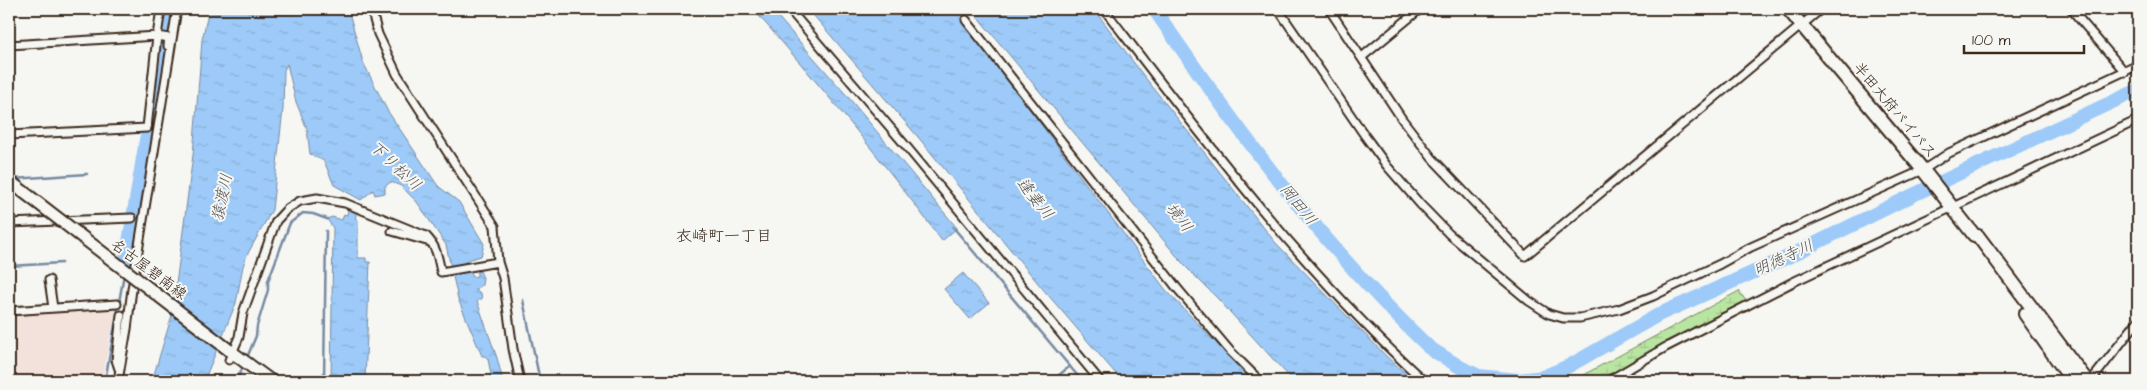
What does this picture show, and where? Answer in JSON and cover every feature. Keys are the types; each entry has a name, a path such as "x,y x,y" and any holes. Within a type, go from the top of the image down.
{"highway":[{"name":"半田大府パイパス","path":"1788,9 1926,174 1974,235 1978,236 2086,381"},
{"name":"半田大府パイパス","path":"1974,235 1974,241 2072,381"}],"main road":[{"name":"名古屋碧南線","path":"9,181 236,357 271,381"}],"street":[{"path":"9,136 147,128 161,9"},
{"path":"118,381 177,9"},
{"path":"371,9 378,34 397,74 495,226 495,263 502,278 512,349 520,381"},
{"path":"789,9 906,146 1100,381"},
{"path":"1104,9 1228,170 1294,248 1371,332 1424,381"},
{"path":"1278,9 1387,166 1426,210 1449,234 1529,301 1550,314 1563,318 1580,318 1619,309 1653,296 1769,238 1926,174 1949,153 2138,65"},
{"path":"1329,9 1402,119 1432,158 1525,256 1821,9"},
{"path":"1362,57 1420,9"},
{"path":"2071,9 2125,72"},
{"path":"966,20 1176,288 1230,351 1260,381"},
{"path":"9,45 157,36 169,38 164,68 166,75"},
{"path":"1608,381 1722,317 1949,202 2138,120"},
{"path":"236,357 243,313 276,221 287,209 300,201 317,198 345,203 426,236 433,243 442,272 495,263"},
{"path":"9,223 132,218"},
{"path":"392,231 433,243"},
{"path":"49,280 53,308"},
{"path":"9,311 116,304"},
{"path":"120,370 116,360 121,315"},
{"path":"2092,381 2138,321"}],"shaded area":[{"path":"116,308 102,381 9,381 9,314"}],"green space":[{"path":"1739,291 1746,301 1608,381 1572,381"}],"water":[{"path":"209,9 348,9 363,62 387,110 438,186 459,202 484,244 481,256 465,261 473,277 477,276 477,272 480,271 483,278 482,285 475,290 481,293 482,299 477,301 503,381 492,381 488,359 482,356 458,299 446,245 417,202 401,186 391,182 385,186 385,193 375,195 373,190 361,200 334,185 324,161 310,154 307,129 296,102 287,64 284,70 283,109 272,210 247,255 236,303 204,381 152,381 172,315 193,155 202,40"},
{"path":"753,9 771,9 849,98 957,228 942,241 850,123"},
{"name":"逢妻川","path":"808,9 954,9 1166,290 1252,381 1122,381"},
{"name":"境川","path":"971,9 1094,9 1140,71 1275,242 1388,358 1415,381 1293,381 1185,266"},
{"path":"348,209 357,213 355,218 358,220 358,258 366,258 366,262 370,262 365,381 331,381 333,228 327,219 332,217 342,220 344,214 347,215"},
{"path":"963,273 989,303 970,319 944,289"}],"waterway":[{"path":"126,260 168,9"},
{"name":"岡田川","path":"1154,9 1218,100 1320,231 1395,314 1434,352"},
{"name":"明徳寺川","path":"1428,347 1460,367 1479,376 1518,380 1543,377 1569,366 1660,314 1788,257 1913,195 2138,90"},
{"path":"13,179 87,174"},
{"path":"246,360 256,336 257,326 268,290 268,281 290,223 303,213 327,219"},
{"path":"953,227 1082,381"},
{"path":"324,381 326,231"},
{"path":"9,266 62,263"},
{"path":"105,381 124,274"},
{"path":"523,300 540,381"},
{"path":"236,381 244,365"},
{"path":"1052,381 1070,366"}],"district":[{"name":"衣崎町一丁目","path":"724,235"}],"water label":[{"name":"下り松川","path":"396,165"},
{"name":"猿渡川","path":"221,197"}]}
